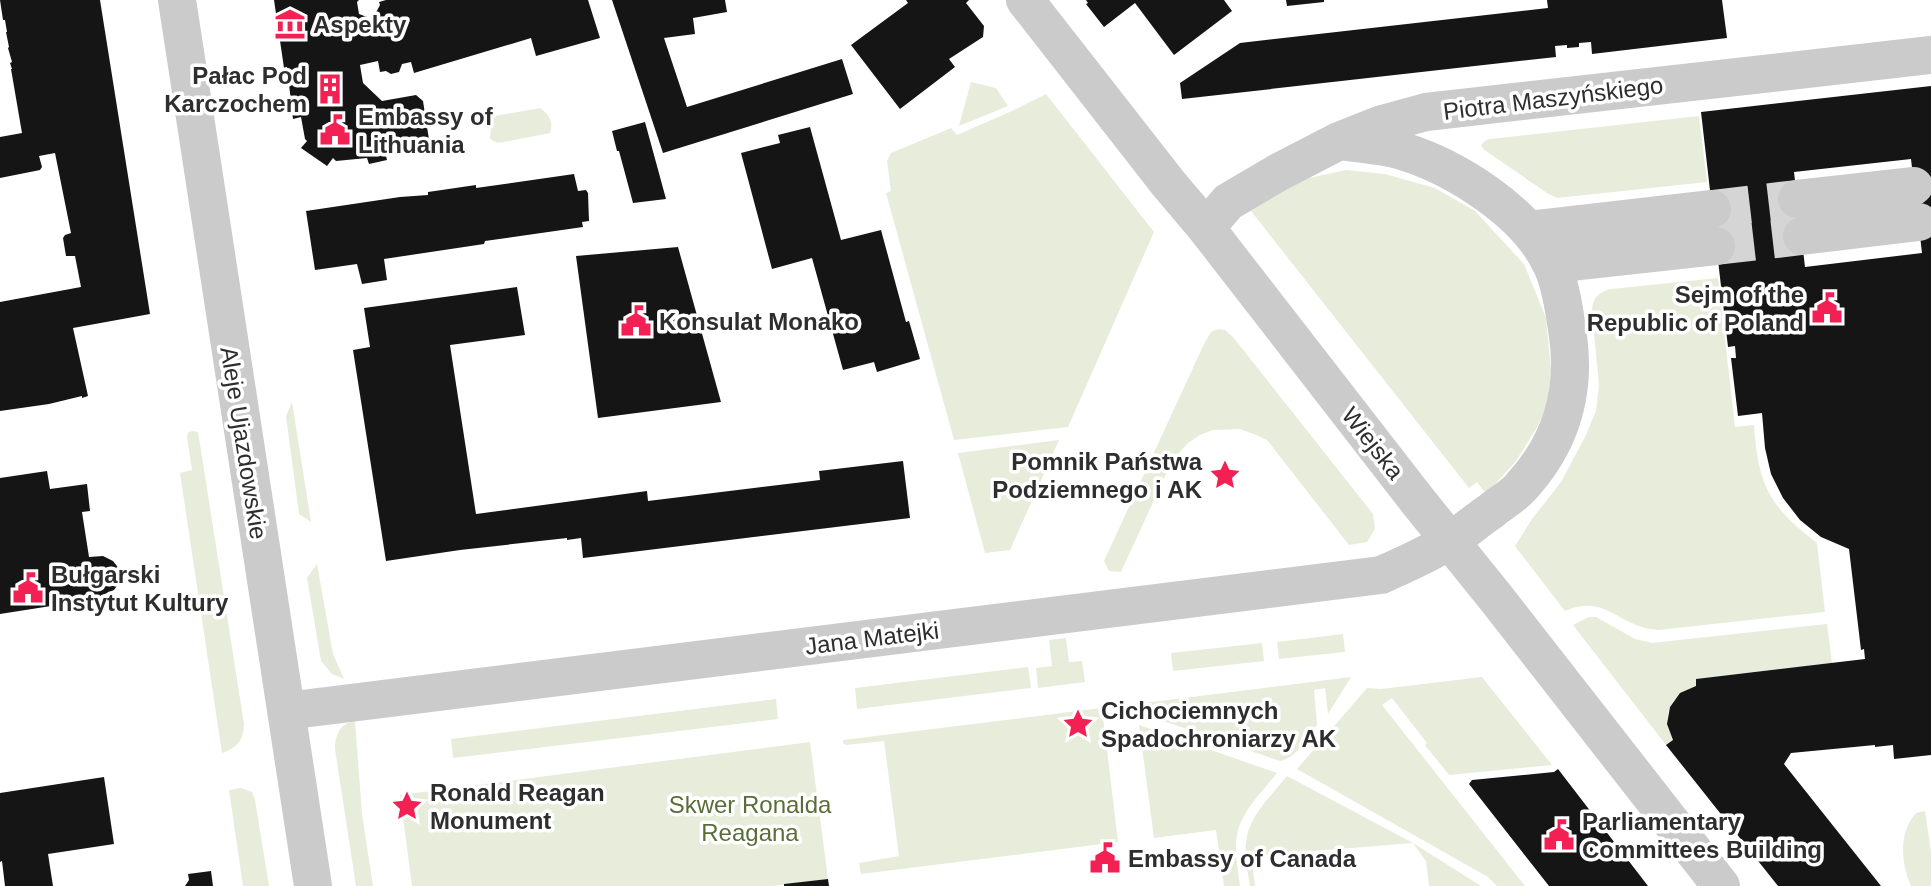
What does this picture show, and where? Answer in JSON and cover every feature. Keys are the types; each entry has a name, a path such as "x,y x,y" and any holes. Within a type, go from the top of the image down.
{"street":[{"name":"Aleje Ujazdowskie","path":"177,0 313,886"},
{"name":"Wiejska","path":"1025,0 1721,886"},
{"name":"Piotra Maszyńskiego","path":"1206,228 1228,202 1279,172 1339,141 1382,124 1426,113 1931,55"},
{"name":"Jana Matejki","path":"286,711 1381,575 1412,562 1450,541 1519,489 1542,459 1560,428 1570,392 1571,356 1564,311 1552,264 1529,230 1498,203 1452,172 1401,151 1339,141"},
{"path":"1797,199 1917,204 1802,236"},
{"path":"1529,230 1714,227 1552,264"}],"green space":[{"path":"971,82 996,88 1008,106 959,126"},
{"path":"1046,94 1154,232 1068,427 954,440 886,193 891,191 887,161 891,153 951,128 957,135"},
{"path":"540,108 550,119 550,133 499,143 490,138 495,116"},
{"path":"1699,116 1707,182 1557,198 1483,149 1481,145 1490,139"},
{"path":"1346,170 1385,174 1435,188 1475,211 1524,264 1546,318 1551,370 1548,405 1516,461 1486,494 1477,482 1469,488 1251,211 1300,180"},
{"path":"1718,278 1735,427 1754,425 1759,464 1769,493 1787,517 1817,543 1825,612 1658,630 1644,628 1591,606 1565,611 1515,546 1561,482 1596,411 1599,385 1592,312 1595,299 1599,294 1611,289"},
{"path":"1225,330 1233,337 1373,514 1375,529 1367,542 1349,545 1267,440 1240,429 1213,430 1188,443 1172,461 1121,572 1109,571 1104,561 1204,344 1211,332"},
{"path":"292,402 311,522 299,514 286,416"},
{"path":"188,432 198,432 244,724 239,743 222,753 180,473 192,470 187,437"},
{"path":"1059,440 1010,550 985,553 958,453"},
{"path":"317,564 333,654 344,679 332,674 321,661 307,578"},
{"path":"1589,617 1596,617 1635,639 1652,643 1827,624 1832,663 1696,679 1696,687 1679,695 1670,707 1668,722 1673,740 1666,745 1573,625"},
{"path":"1343,634 1345,652 1279,659 1277,642"},
{"path":"1066,638 1069,662 1082,661 1085,682 1038,688 1036,668 1052,666 1049,640"},
{"path":"1262,643 1264,661 1173,671 1171,653"},
{"path":"1028,667 1031,688 857,709 855,688"},
{"path":"1351,677 1328,714 1325,688 1314,690 1317,725 1296,752 1280,761 1137,712 1136,704"},
{"path":"1482,677 1552,765 1449,775 1392,698 1382,705 1525,886 1497,886 1488,877 1297,769 1367,688 1381,689"},
{"path":"776,699 778,719 453,758 451,739"},
{"path":"1102,708 1118,842 861,874 859,863 899,856 884,741 846,745 843,740"},
{"path":"355,721 362,814 373,886 356,886 335,749 339,730"},
{"path":"1139,725 1277,773 1253,802 1239,826 1236,847 1240,886 1224,886 1216,830 1154,838"},
{"name":"Skwer Ronalda Reagana","path":"810,742 828,879 772,886 412,886 400,795"},
{"path":"1287,776 1413,843 1251,856 1255,886 1250,886 1246,842 1251,824"},
{"path":"241,788 252,792 255,800 269,886 243,886 229,790"},
{"path":"1925,811 1931,852 1931,886 1911,886 1903,858 1904,839 1916,813"},
{"path":"1413,843 1481,886 1429,886 1426,861"}],"building":[{"path":"0,0 100,0 150,314 73,328 88,396 0,411 0,302 81,287 75,256 66,256 63,238 71,233 55,153 39,156 42,167 40,170 0,178 0,137 22,133"},
{"path":"274,0 359,0 359,14 368,19 373,18 379,2 386,0 588,0 600,38 536,56 531,38 414,73 411,62 402,64 399,72 391,74 380,72 378,61 360,65 363,83 382,101 416,95 423,101 430,146 386,156 387,160 369,164 367,158 336,161 333,158 327,166 301,148 307,141 301,117 293,119 287,67 284,68"},
{"path":"612,0 725,0 727,12 693,18 695,34 664,38 687,107 842,59 853,94 663,153"},
{"path":"906,0 969,0 966,3 984,26 983,37 949,59 955,67 900,109 851,45 908,3"},
{"path":"1086,0 1224,0 1232,11 1174,55 1135,3 1104,27 1086,4"},
{"path":"1286,0 1324,0 1324,2 1287,6"},
{"path":"1547,0 1722,0 1727,38 1592,54 1591,42 1579,43 1579,47 1555,46 1556,57 1182,99 1180,83 1240,43 1548,8"},
{"name":"Sejm of the Republic of Poland","path":"1931,86 1931,755 1894,759 1893,745 1875,745 1791,753 1784,764 1881,886 1778,886 1666,745 1673,740 1667,724 1670,707 1680,693 1696,686 1696,679 1865,659 1864,649 1861,650 1849,549 1821,537 1800,520 1783,498 1771,474 1765,448 1762,413 1738,416 1731,358 1736,358 1735,346 1728,347 1701,112","holes":["1911,159 1922,253 1805,267 1794,172"]},
{"path":"645,122 666,199 633,203 612,131"},
{"path":"810,127 841,240 881,230 906,322 909,321 920,359 877,372 874,362 843,370 812,258 772,269 741,153 780,143 778,135"},
{"path":"574,174 578,191 586,190 588,193 589,221 582,222 583,227 384,259 387,280 362,284 357,264 315,270 306,211 428,195 428,192 476,185 476,188"},
{"path":"678,247 721,402 598,418 576,256"},
{"path":"517,287 525,335 450,345 476,514 647,491 648,501 820,480 819,471 903,461 910,518 583,558 581,538 567,538 386,561 353,350 370,347 364,308"},
{"path":"47,471 50,489 87,484 90,511 82,512 89,557 103,556 113,561 120,570 119,583 114,590 100,596 0,614 0,478"},
{"name":"Parliamentary Committees Building","path":"1558,769 1648,886 1549,886 1469,784 1472,780 1554,772"},
{"path":"104,777 114,844 48,854 53,886 5,886 2,861 0,862 0,793"},
{"path":"211,871 213,886 185,886 189,880 188,874"},
{"path":"828,879 829,886 784,886 784,884"}],"tunnel":[{"path":"1712,209 1797,199"},
{"path":"1716,246 1802,236"}],"place":[{"name":"Aspekty","path":"290,24"},
{"name":"Pałac Pod Karczochem","path":"330,89"},
{"name":"Embassy of Lithuania","path":"335,130"},
{"name":"Sejm of the Republic of Poland","path":"1827,308"},
{"name":"Konsulat Monako","path":"636,321"},
{"name":"Pomnik Państwa Podziemnego i AK","path":"1225,475"},
{"name":"Bułgarski Instytut Kultury","path":"28,588"},
{"name":"Cichociemnych Spadochroniarzy AK","path":"1078,724"},
{"name":"Ronald Reagan Monument","path":"407,806"},
{"name":"Parliamentary Committees Building","path":"1559,835"},
{"name":"Embassy of Canada","path":"1105,858"}]}
